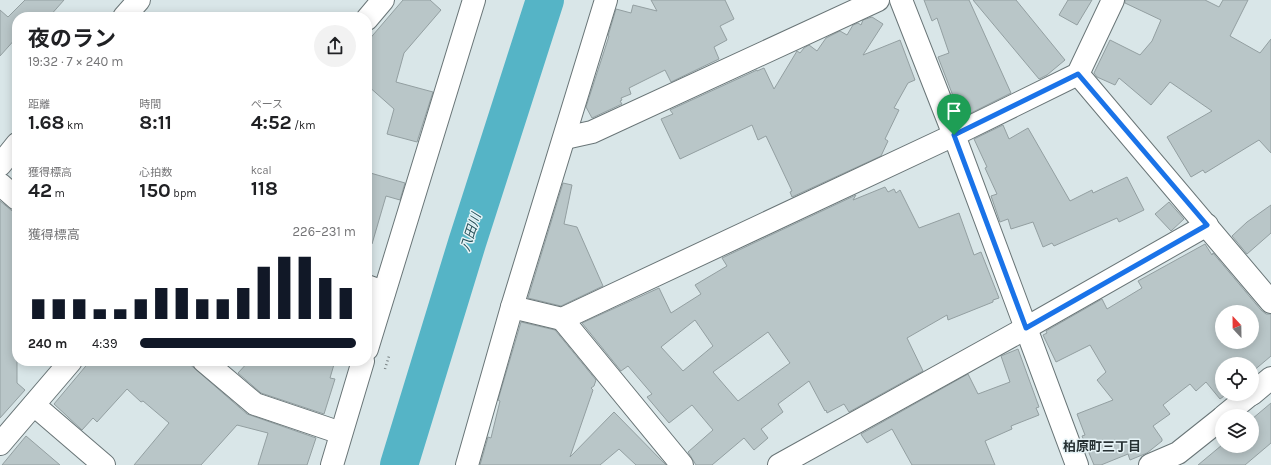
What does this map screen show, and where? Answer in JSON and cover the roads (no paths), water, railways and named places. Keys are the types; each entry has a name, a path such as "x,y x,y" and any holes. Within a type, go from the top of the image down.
{"street":[{"path":"128,12 139,0"},
{"path":"372,13 384,0"},
{"path":"372,316 376,289 474,0"},
{"path":"467,465 512,307 606,0"},
{"path":"565,138 592,132 878,0"},
{"path":"901,0 954,135 1077,465"},
{"path":"562,319 954,135 1078,74 1113,0"},
{"path":"1078,74 1271,302"},
{"path":"0,165 12,150"},
{"path":"0,184 12,195"},
{"path":"779,465 1026,328 1207,225"},
{"path":"512,307 562,319 682,465"},
{"path":"0,444 67,366"},
{"path":"210,366 255,404 341,434"},
{"path":"332,465 361,366"},
{"path":"1259,388 1271,378"},
{"path":"1233,409 1243,401"},
{"path":"34,405 104,465"},
{"path":"1150,465 1178,453 1215,423"}],"waterway":[{"name":"八田川","path":"399,465 467,243 545,0"}],"district":[{"name":"柏原町三丁目","path":"1102,446"}]}
